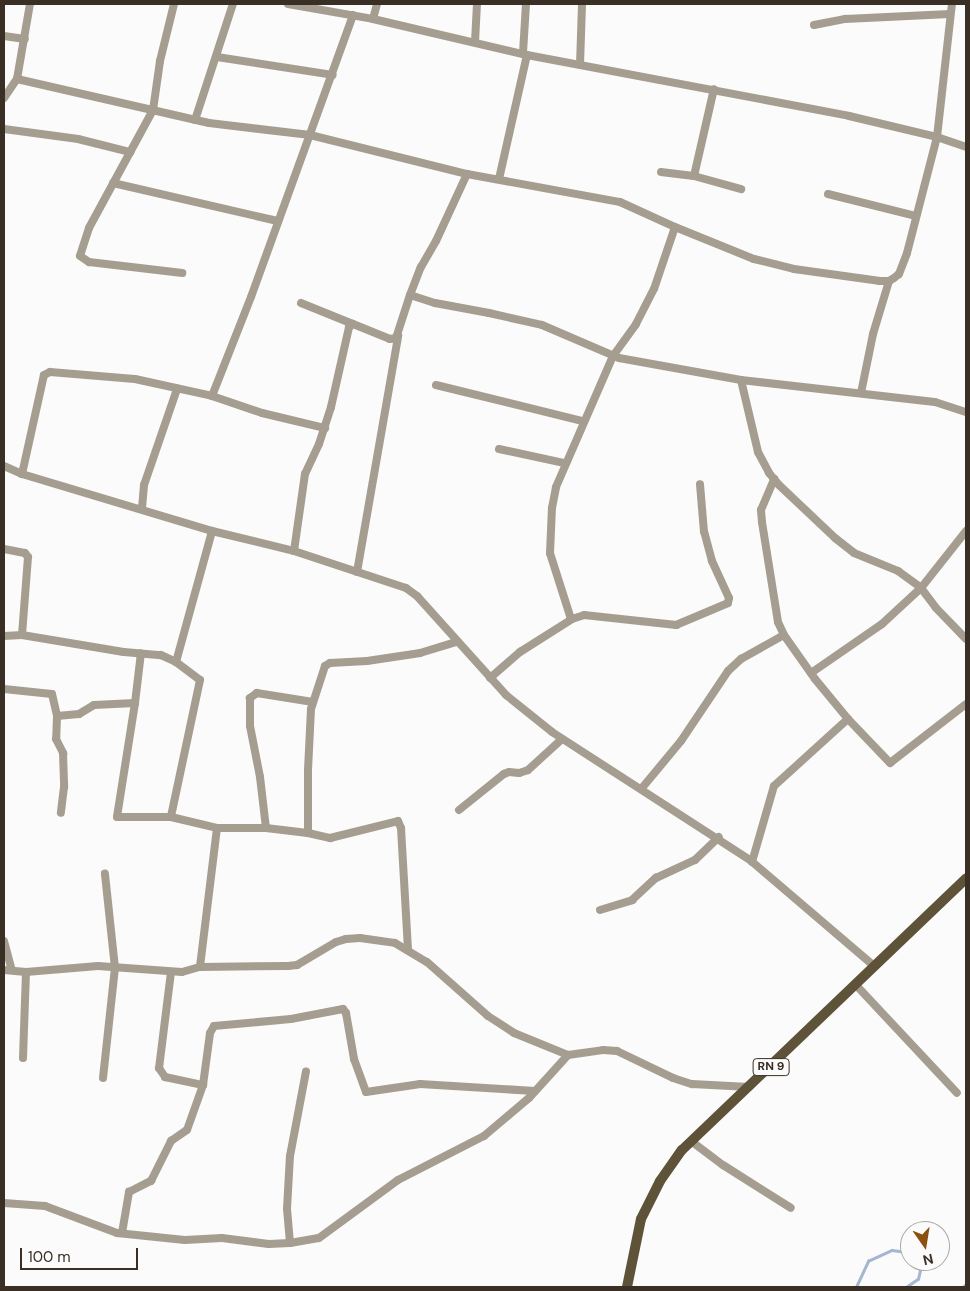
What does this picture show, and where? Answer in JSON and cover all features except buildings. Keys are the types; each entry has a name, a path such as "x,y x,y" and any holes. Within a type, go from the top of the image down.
{"main road":[{"name":"RN 9","path":"626,1287 641,1219 660,1181 691,1141 966,879"}],"street":[{"path":"4,98 18,79 30,4"},
{"path":"174,4 160,62 152,110 89,228 80,256 89,262 182,273"},
{"path":"195,120 233,4"},
{"path":"288,4 373,19 580,65 849,116 937,137 966,147"},
{"path":"373,19 377,4"},
{"path":"475,42 477,4"},
{"path":"499,179 525,54 526,4"},
{"path":"580,65 582,4"},
{"path":"861,393 873,334 889,281 899,274 937,137 952,4"},
{"path":"814,25 845,20 950,14"},
{"path":"212,396 333,75 353,15"},
{"path":"4,36 25,39"},
{"path":"217,57 333,75"},
{"path":"18,79 195,120 310,134 467,174 620,202 754,259 794,268 889,281"},
{"path":"694,176 714,90"},
{"path":"4,129 78,139 130,152"},
{"path":"661,172 694,176 741,189"},
{"path":"357,572 398,336 410,295 421,267 436,241 467,174"},
{"path":"113,183 278,221"},
{"path":"828,194 916,216"},
{"path":"571,619 550,553 554,496 564,463 613,356 636,324 654,290 675,227"},
{"path":"410,295 435,304 489,312 542,325 613,356 741,380 935,402 966,412"},
{"path":"301,303 390,339 398,336"},
{"path":"294,551 305,474 325,428 349,327 353,324"},
{"path":"22,474 44,375 50,372 135,379 177,390 212,396 262,413 325,428"},
{"path":"741,380 758,452 774,479 835,538 854,553 898,571 921,588 936,608 966,639"},
{"path":"436,385 583,421"},
{"path":"142,508 144,485 177,390"},
{"path":"499,449 564,463"},
{"path":"4,466 22,474 142,508 212,531 294,551 406,588 417,596 456,642 506,695 562,738 719,838 752,862 874,966"},
{"path":"774,479 762,510 762,522 774,604 784,635 811,673 848,719 890,763 966,704"},
{"path":"490,678 520,652 571,619 591,614 676,625 728,603 729,598 712,561 704,532 700,484"},
{"path":"176,662 212,531"},
{"path":"811,673 882,624 921,588 966,531"},
{"path":"4,549 25,553 28,557 22,635"},
{"path":"4,636 22,635 124,652 161,655 176,662 200,680 171,817"},
{"path":"642,788 681,741 702,707 732,666 748,654 784,635"},
{"path":"308,833 308,770 313,702 323,670 328,664 420,653 456,642"},
{"path":"141,653 117,817 171,817 217,828 266,828 308,833 330,838 391,821 400,823 408,949"},
{"path":"4,689 52,694 57,716 56,742 63,753 64,787 61,813"},
{"path":"266,828 260,777 250,726 250,698 257,693 313,702"},
{"path":"57,716 79,714 94,705 135,703"},
{"path":"752,862 774,786 848,719"},
{"path":"459,810 504,774 528,770 562,738"},
{"path":"200,967 217,828"},
{"path":"600,910 632,900 656,878 695,860 719,838"},
{"path":"103,1078 115,968 108,920 105,874"},
{"path":"4,941 8,970 26,972 98,966 182,972 200,967 297,964 336,942 346,939 360,938 395,943 427,962 495,1020 514,1033 568,1055 602,1050 617,1052 673,1078 692,1084 749,1086"},
{"path":"23,1058 26,972"},
{"path":"171,972 160,1072 165,1077 203,1085"},
{"path":"855,984 957,1092"},
{"path":"122,1234 129,1192 151,1181 171,1141 187,1130 203,1085 210,1033 214,1026 291,1019 343,1009 346,1012 354,1059 366,1092 420,1084 535,1091"},
{"path":"4,1203 45,1206 100,1228 122,1234 185,1240 222,1238 269,1244 290,1243 319,1238 398,1180 484,1136 535,1091 568,1055"},
{"path":"290,1243 287,1209 290,1156 306,1071"},
{"path":"691,1141 722,1165 791,1208"}],"waterway":[{"path":"856,1287 868,1261 892,1250 900,1251"},
{"path":"906,1287 918,1279 920,1271"},
{"path":"963,1287 966,1284"}]}
